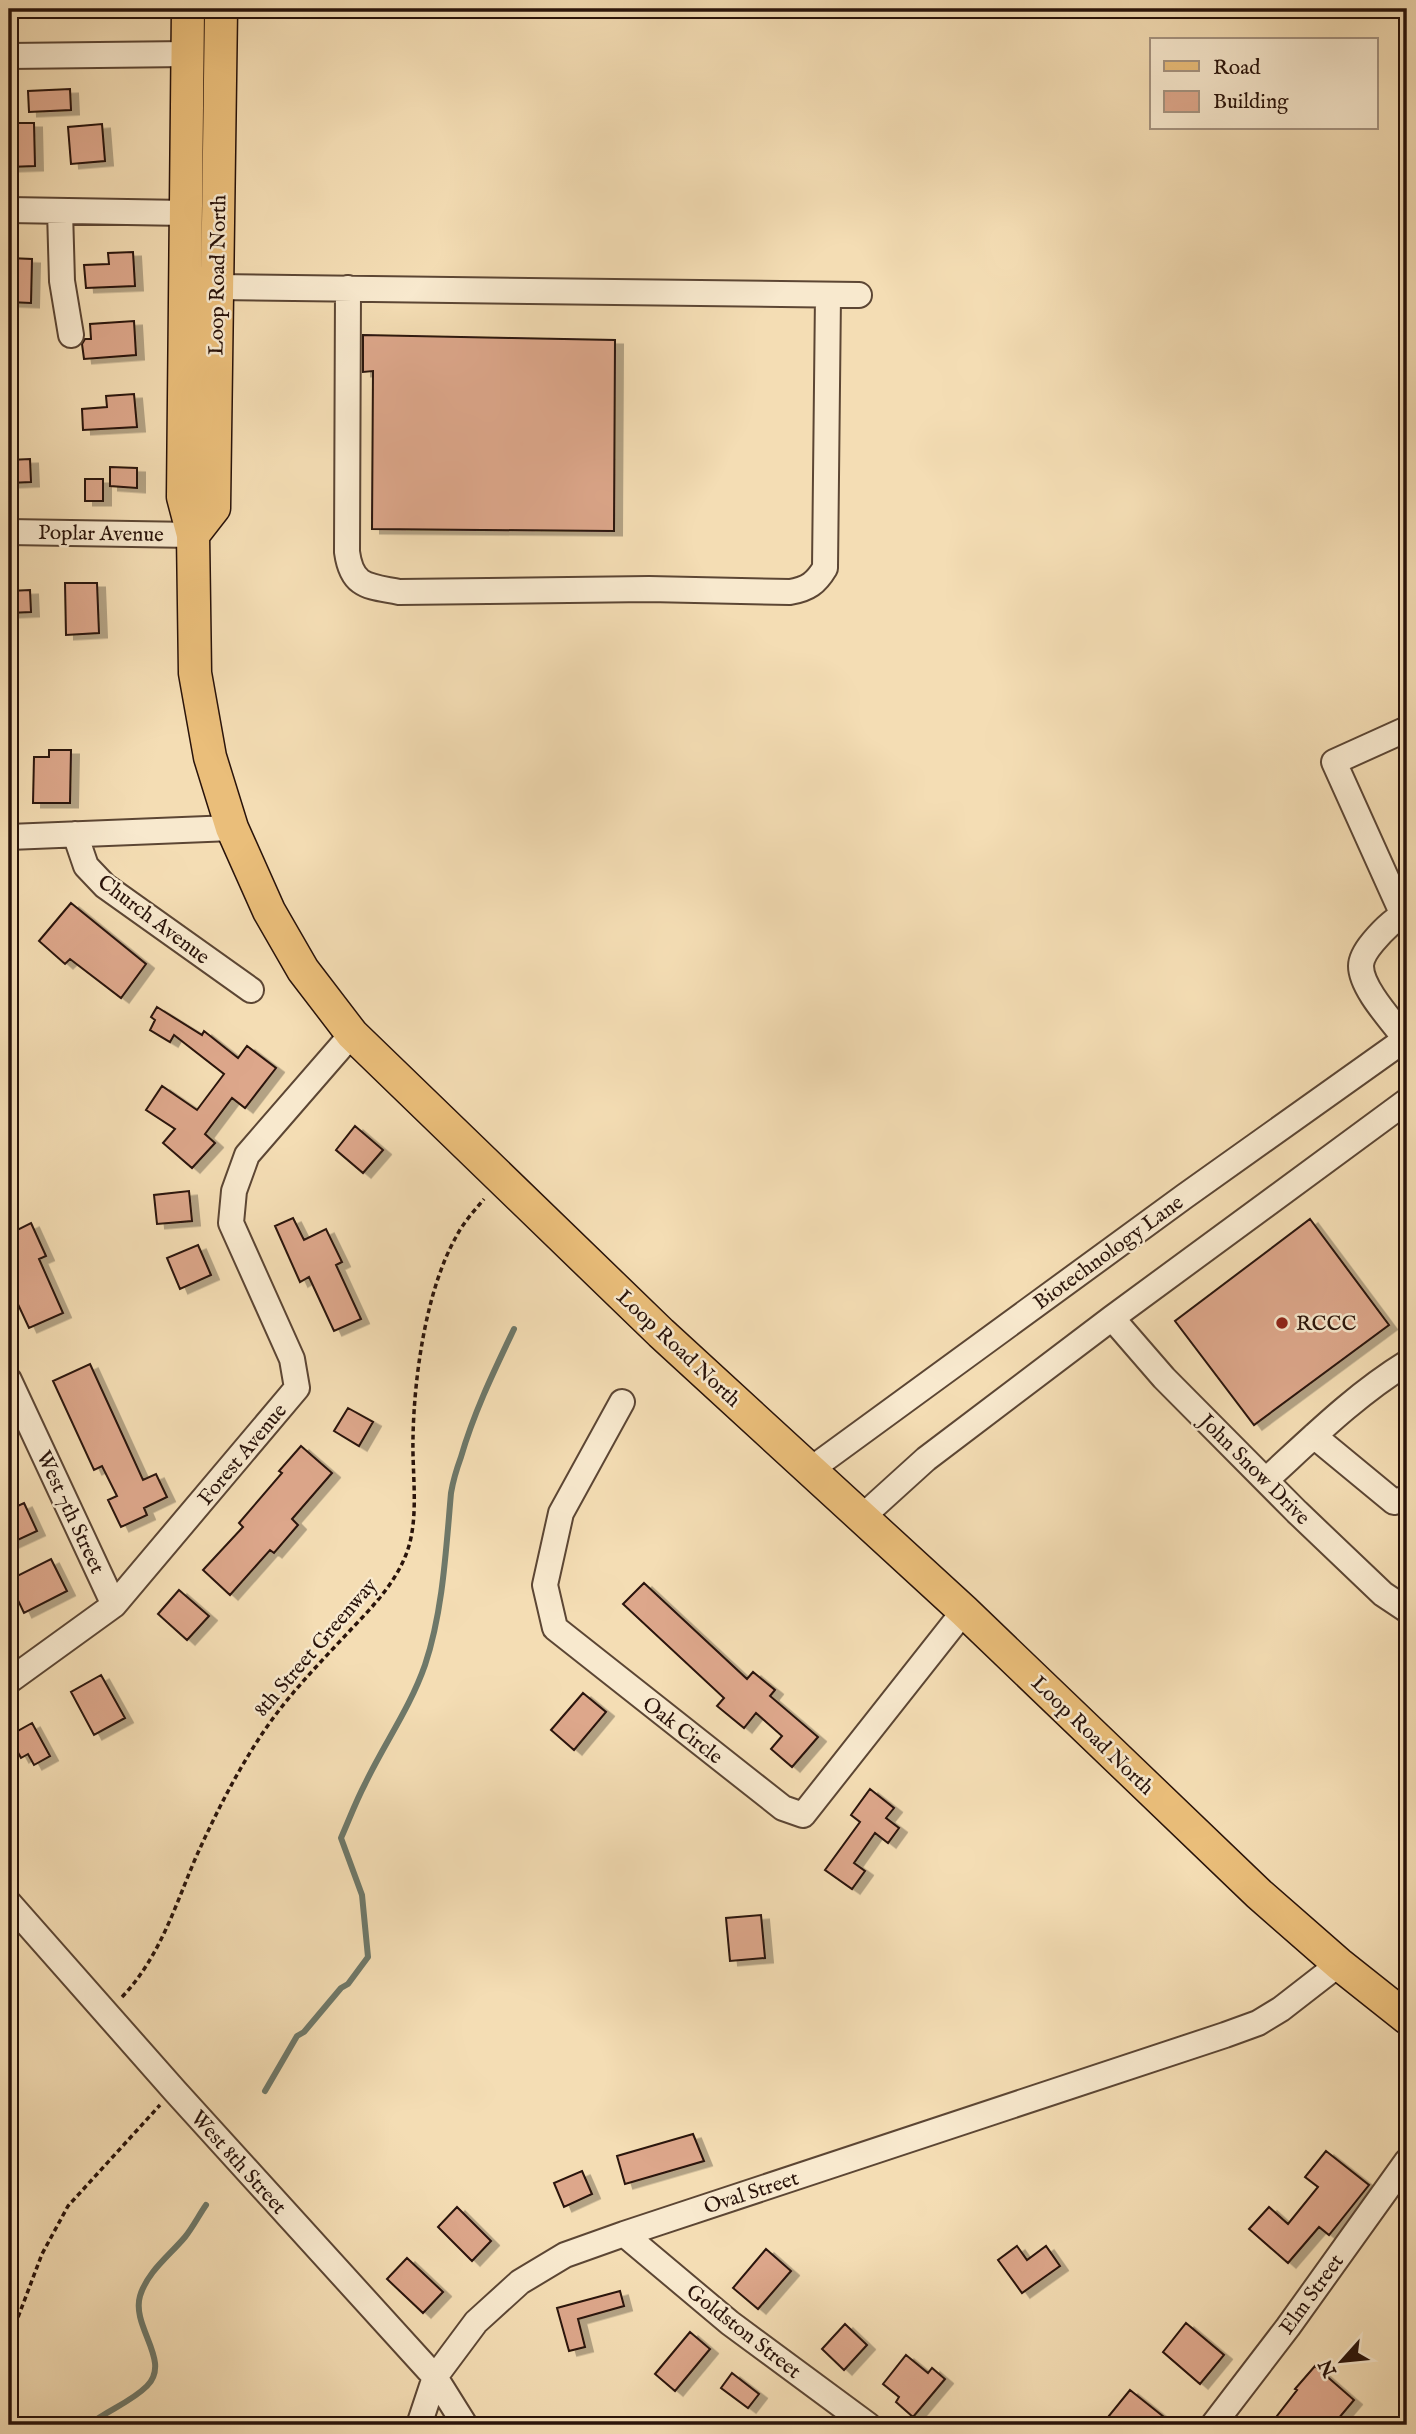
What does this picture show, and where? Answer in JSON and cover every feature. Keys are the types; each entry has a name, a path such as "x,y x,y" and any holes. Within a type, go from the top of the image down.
{"main road":[{"name":"Loop Road North","path":"188,9 183,497 193,534 195,673 210,757 232,828 269,911 296,958 352,1034 671,1342 964,1611 1259,1894 1339,1964 1407,2018"},
{"name":"Loop Road North","path":"193,534 214,508 220,9"}],"street":[{"path":"9,56 188,54"},
{"path":"9,210 186,213"},
{"path":"60,211 62,281 71,335"},
{"path":"217,287 859,295"},
{"path":"348,288 349,568 354,578 361,583 399,592 649,589 790,592 809,587 819,579 825,568 828,295"},
{"name":"Poplar Avenue","path":"9,532 193,534"},
{"path":"1407,729 1334,762 1405,914 1382,931 1360,964 1376,1000 1407,1040"},
{"path":"9,837 232,828"},
{"name":"Church Avenue","path":"75,834 86,866 105,886 251,990"},
{"name":"Forest Avenue","path":"9,1681 114,1605 297,1388 292,1359 231,1223 234,1191 247,1154 352,1034"},
{"name":"Biotechnology Lane","path":"810,1469 1185,1196 1407,1040"},
{"path":"862,1517 926,1459 1407,1101"},
{"name":"John Snow Drive","path":"1112,1318 1164,1378 1266,1480 1384,1594 1407,1610"},
{"path":"1266,1480 1380,1381 1407,1363"},
{"name":"West 7th Street","path":"9,1380 114,1605"},
{"name":"Oak Circle","path":"622,1402 561,1513 545,1585 555,1628 783,1808 803,1815 964,1611"},
{"path":"1314,1436 1394,1502 1407,1498"},
{"name":"West 8th Street","path":"9,1903 175,2091 435,2377 465,2425"},
{"name":"Oval Street","path":"419,2425 435,2377 476,2322 520,2282 565,2255 1258,2023 1339,1964"},
{"name":"Elm Street","path":"1213,2425 1288,2327 1407,2161"},
{"name":"Goldston Street","path":"624,2234 730,2323 868,2425"}],"path":[{"name":"8th Street Greenway","path":"120,1999 156,1950 224,1797 265,1729 311,1672 380,1597 399,1569 412,1527 413,1435 425,1329 450,1248 471,1213 501,1178"},
{"path":"9,2341 42,2255 68,2206 149,2115 175,2091"}],"building":[{"path":"70,89 71,110 29,112 28,91"},
{"path":"9,123 34,123 35,166 9,167"},
{"path":"102,124 105,161 71,164 68,127"},
{"path":"133,252 135,286 86,288 84,265 109,264 108,253"},
{"path":"9,258 32,259 31,303 9,302"},
{"path":"134,321 136,355 84,359 82,344 85,339 91,339 90,324"},
{"path":"363,335 615,340 614,531 372,529 373,371 363,372"},
{"path":"134,394 137,427 83,430 82,409 107,407 106,396"},
{"path":"30,459 31,482 9,483 9,460"},
{"path":"110,467 137,468 137,488 110,486"},
{"path":"85,479 103,479 103,501 85,501"},
{"path":"65,583 97,583 99,633 66,635"},
{"path":"30,590 31,612 9,613 9,591"},
{"path":"49,750 71,750 70,803 33,803 34,757 49,757"},
{"path":"71,903 146,964 121,998 70,959 65,964 39,941"},
{"path":"157,1007 202,1035 204,1031 238,1058 247,1046 276,1068 245,1108 232,1098 205,1134 215,1143 192,1168 163,1143 175,1129 146,1110 162,1086 197,1110 224,1074 174,1035 170,1042 150,1030 155,1020 151,1017"},
{"path":"355,1126 383,1150 363,1173 336,1150"},
{"path":"189,1191 192,1221 157,1224 154,1195"},
{"path":"293,1218 304,1240 326,1229 342,1262 336,1265 361,1319 334,1331 309,1277 300,1282 275,1226"},
{"name":"RCCC","path":"1310,1219 1389,1325 1254,1425 1175,1321"},
{"path":"31,1223 46,1256 39,1259 63,1313 29,1328 9,1285 9,1234"},
{"path":"198,1245 211,1275 180,1289 167,1258"},
{"path":"90,1364 143,1480 156,1474 167,1497 144,1508 147,1515 121,1527 108,1500 117,1496 102,1466 94,1470 53,1381"},
{"path":"348,1408 373,1422 359,1446 334,1431"},
{"path":"301,1446 332,1473 292,1519 298,1525 274,1553 270,1550 230,1595 203,1570 243,1527 239,1523 282,1473 279,1471"},
{"path":"24,1503 37,1531 9,1544 9,1510"},
{"path":"51,1559 67,1591 24,1613 16,1596 9,1599 9,1580"},
{"path":"644,1583 747,1679 753,1672 775,1690 770,1696 818,1737 792,1767 771,1749 782,1736 756,1713 744,1728 717,1706 724,1698 623,1604"},
{"path":"179,1590 209,1616 187,1640 158,1614"},
{"path":"101,1675 125,1718 94,1735 71,1692"},
{"path":"583,1693 606,1712 574,1750 551,1730"},
{"path":"32,1723 50,1756 34,1765 28,1754 21,1758 9,1736"},
{"path":"870,1789 894,1808 886,1818 899,1828 888,1843 875,1833 854,1863 865,1871 852,1889 825,1870 860,1822 851,1815"},
{"path":"761,1915 765,1958 730,1961 726,1918"},
{"path":"693,2134 704,2161 625,2184 617,2156"},
{"path":"1326,2151 1369,2185 1329,2235 1319,2227 1288,2263 1249,2229 1269,2207 1288,2224 1318,2187 1305,2177"},
{"path":"582,2171 592,2194 564,2207 554,2183"},
{"path":"457,2207 491,2241 472,2261 438,2227"},
{"path":"1017,2246 1027,2260 1046,2246 1060,2266 1022,2293 998,2260"},
{"path":"766,2249 791,2271 758,2309 733,2288"},
{"path":"407,2258 443,2292 423,2313 387,2279"},
{"path":"620,2291 624,2306 578,2319 585,2347 569,2351 557,2308"},
{"path":"1186,2323 1224,2355 1200,2384 1163,2352"},
{"path":"845,2324 867,2345 844,2370 822,2349"},
{"path":"690,2332 710,2349 675,2391 655,2374"},
{"path":"906,2355 928,2373 932,2368 945,2379 913,2417 896,2402 899,2397 883,2384"},
{"path":"1315,2366 1354,2400 1333,2425 1270,2425 1297,2390 1295,2389"},
{"path":"732,2373 759,2394 748,2408 721,2388"},
{"path":"1130,2390 1174,2425 1119,2425 1108,2417"}],"waterway":[{"path":"265,2091 297,2036 304,2032 341,1988 348,1984 368,1957 362,1895 341,1838 372,1769 412,1696 425,1665 440,1602 454,1479 478,1408 514,1329"},
{"path":"89,2425 140,2392 154,2376 153,2355 141,2320 140,2296 153,2272 185,2237 206,2205"}],"place":[{"name":"RCCC","path":"1282,1323"}]}
